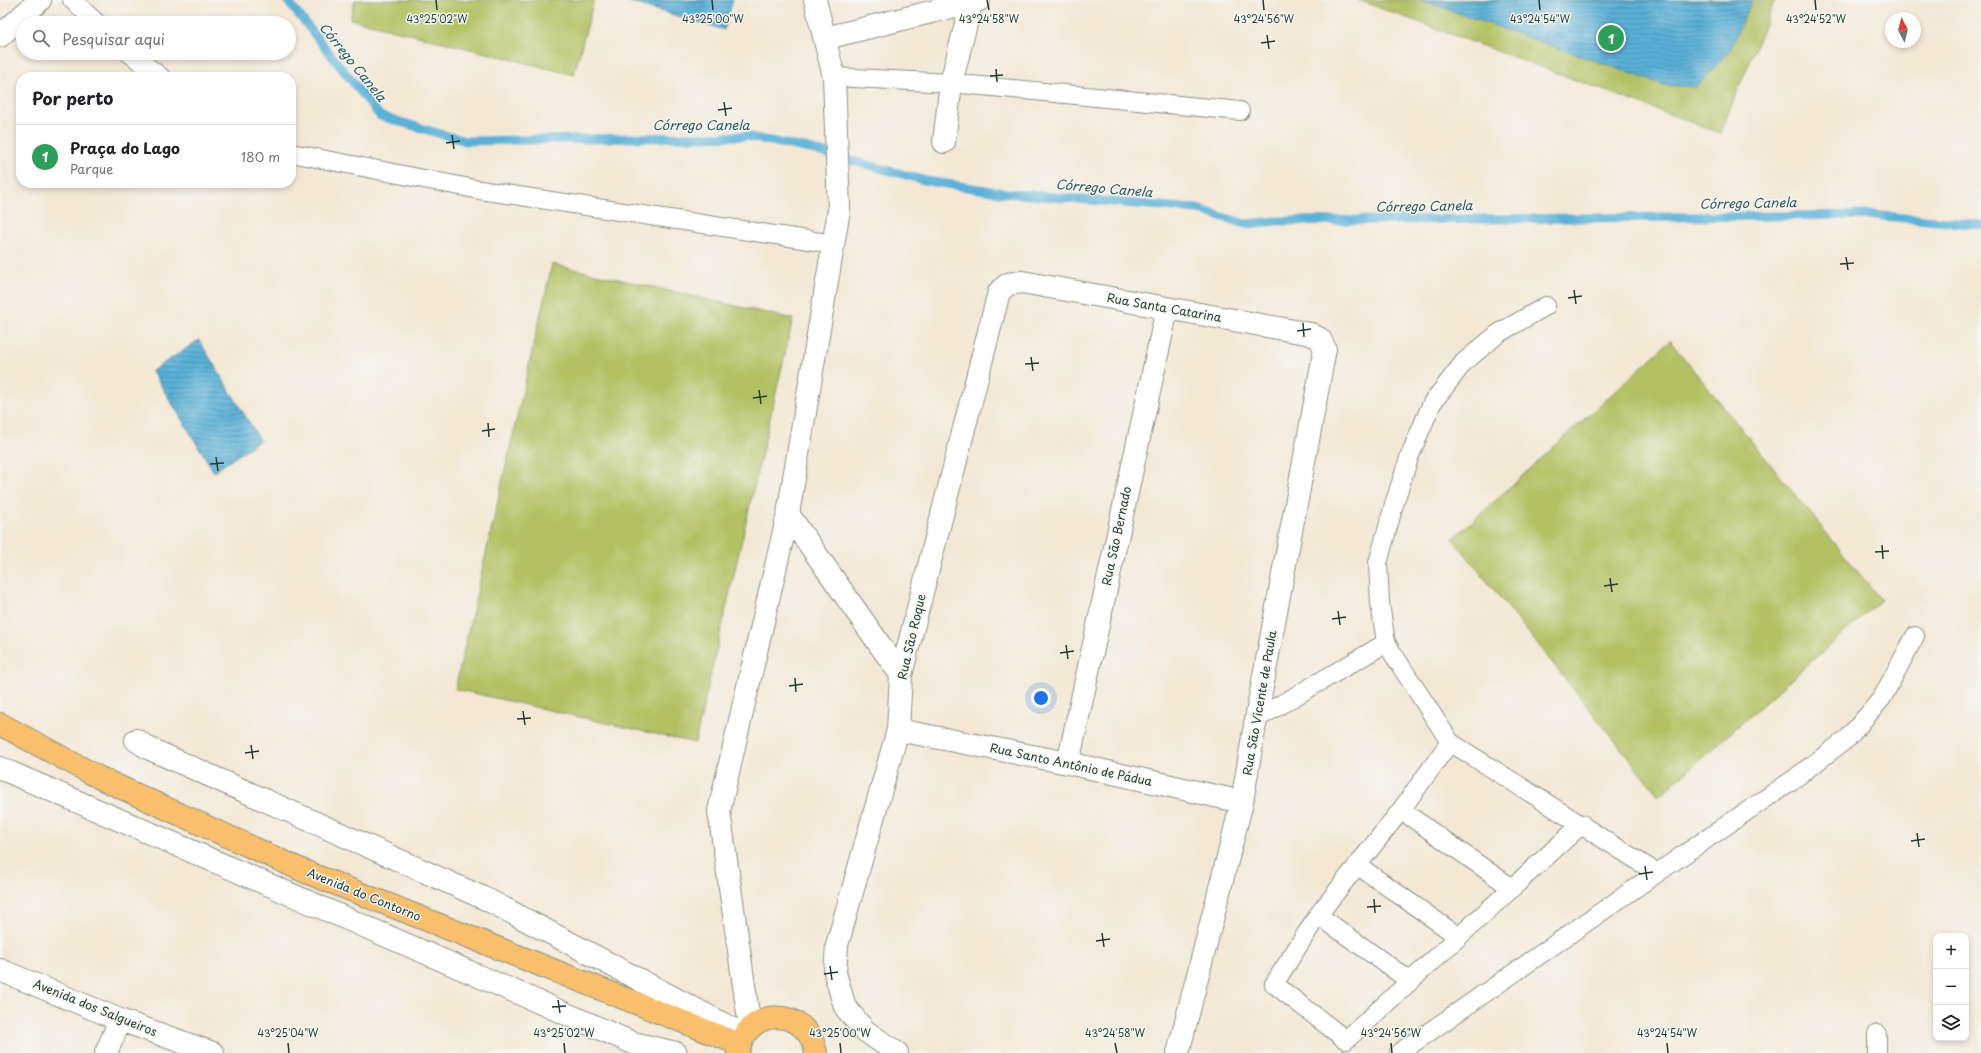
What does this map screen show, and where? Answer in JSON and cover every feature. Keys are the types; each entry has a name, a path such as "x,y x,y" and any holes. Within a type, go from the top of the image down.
{"main road":[{"name":"Avenida do Contorno","path":"0,724 100,778 306,872 743,1040"},
{"path":"743,1040 764,1018 781,1017 797,1022 809,1034 814,1043 816,1053"}],"street":[{"path":"22,16 40,0"},
{"path":"743,1040 719,811 788,514 839,210 834,77 826,38 815,0"},
{"path":"826,38 974,1 951,83 944,142"},
{"path":"0,36 16,22"},
{"name":"Rua Santa Catarina","path":"999,292 1008,284 1022,282 1311,334 1320,339 1325,349"},
{"name":"Rua São Roque","path":"897,1053 864,1030 845,1007 835,973 837,945 898,730 902,675 999,292"},
{"name":"Rua São Bernado","path":"1068,763 1167,309"},
{"name":"Rua São Vicente de Paula","path":"1178,1053 1242,802 1325,349"},
{"path":"788,514 902,675"},
{"name":"Rua Santo Antônio de Pádua","path":"898,730 1068,763 1242,802"},
{"path":"136,740 148,748 488,900 743,1040"},
{"path":"0,768 633,1043 676,1053"},
{"name":"Avenida dos Salgueiros","path":"0,970 120,1020 213,1053"},
{"path":"106,1053 120,1020"}],"lane":[{"path":"72,0 89,16"},
{"path":"138,60 154,72"},
{"path":"834,77 951,83 1240,111"},
{"path":"296,153 480,190 834,244"},
{"path":"1546,306 1499,333 1464,362 1432,403 1410,455 1395,501 1378,563 1380,603 1386,643 1450,742 1657,872"},
{"path":"1399,1053 1657,872 1794,779 1848,738 1882,698 1915,636"},
{"path":"1256,719 1386,643"},
{"path":"1450,742 1402,810 1318,915 1274,984 1346,1040 1582,824"},
{"path":"1402,810 1512,888"},
{"path":"1357,865 1459,937"},
{"path":"1318,915 1410,981"},
{"path":"1877,1034 1877,1053"}],"green space":[{"path":"355,0 594,0 574,75 350,19"},
{"path":"1358,0 1775,0 1720,133"},
{"path":"552,264 793,319 695,743 455,689"},
{"path":"1670,341 1881,600 1659,796 1453,539"}],"water":[{"path":"623,0 733,0 724,30"},
{"path":"1421,0 1752,0 1730,50 1697,87 1664,85"},
{"path":"199,340 260,440 214,472 152,371"}],"waterway":[{"name":"Córrego Canela","path":"287,0 380,116 465,141 746,136 810,149 927,181 1005,193 1197,209 1245,224 1278,221 1872,215 1981,225"}],"place":[{"name":"Praça do Lago","path":"1611,38"}]}
